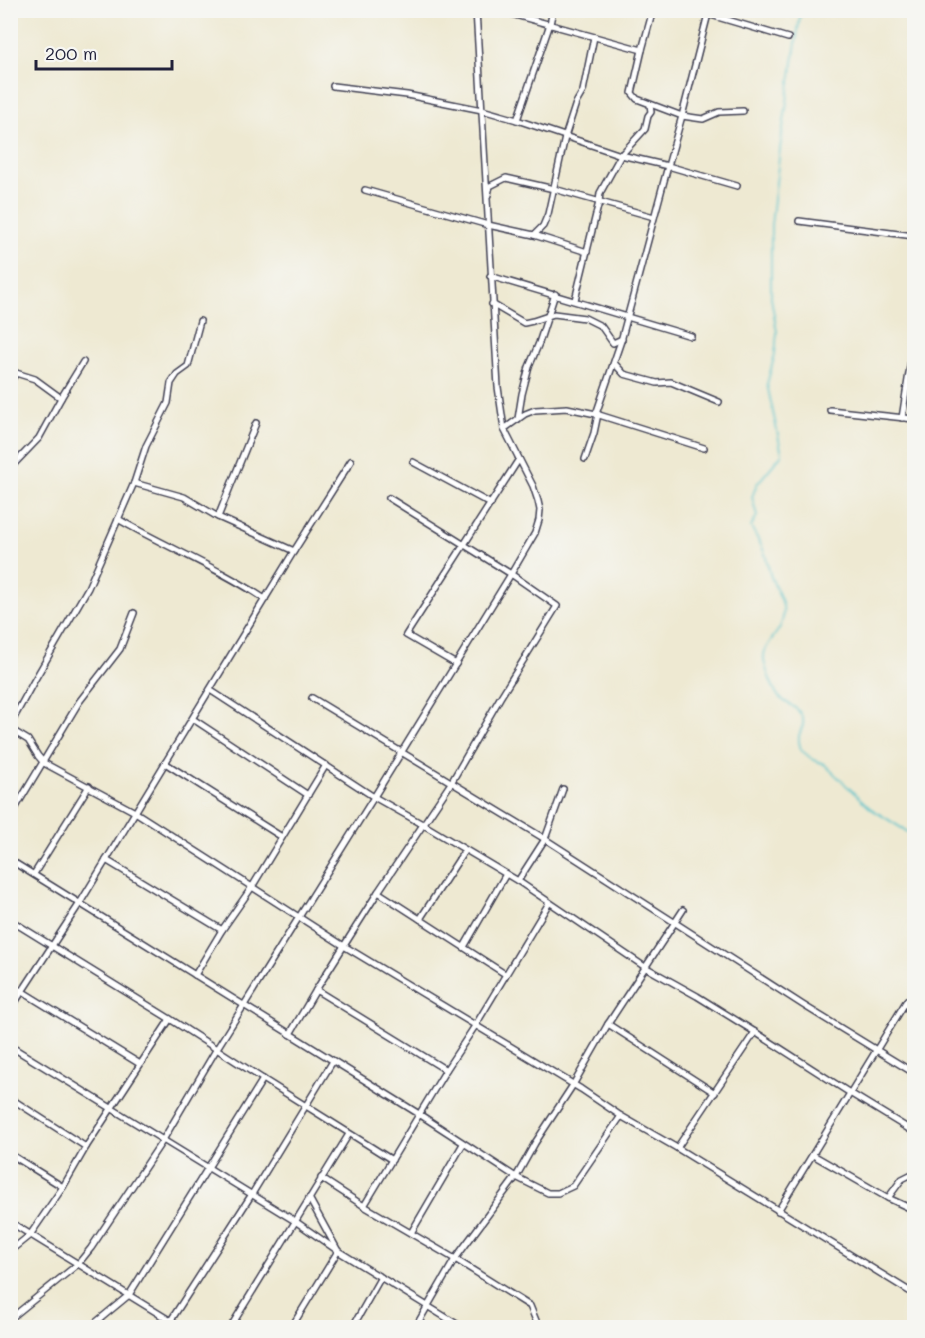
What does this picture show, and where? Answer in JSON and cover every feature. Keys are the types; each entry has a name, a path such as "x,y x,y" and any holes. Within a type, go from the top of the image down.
{"main road":[{"path":"911,1328 915,1322"}],"street":[{"path":"10,1319 78,1264 91,1248 163,1140 216,1050 512,574 535,533 540,510 538,501 533,486 504,429 498,387 476,10"},
{"path":"497,10 642,50"},
{"path":"517,120 553,10"},
{"path":"653,10 632,93 637,99 682,116 703,119 719,112 743,111"},
{"path":"693,10 788,38"},
{"path":"585,459 622,339 708,13"},
{"path":"534,235 543,226 548,214 566,136 576,103 583,91 594,37"},
{"path":"333,86 407,95 482,110 621,155 737,186"},
{"path":"574,300 600,202 600,193 621,155 645,129 651,112 650,105"},
{"path":"486,200 490,186 506,178 654,217"},
{"path":"365,190 488,225 534,235 587,252"},
{"path":"799,221 915,236"},
{"path":"490,276 691,336"},
{"path":"518,419 529,367 555,294"},
{"path":"492,304 524,322 554,314 585,318 601,326 614,343 622,339"},
{"path":"200,321 188,366 177,374 171,383 168,403 146,446 134,483 88,588 10,727 28,740 44,763 135,812 344,946 915,1294"},
{"path":"902,418 915,341"},
{"path":"10,474 14,464 39,438 83,362"},
{"path":"614,363 624,374 657,382 671,382 719,402"},
{"path":"10,382 13,370 35,379 61,398"},
{"path":"504,429 525,414 535,410 567,408 597,414 704,448"},
{"path":"830,410 915,419"},
{"path":"218,517 256,423"},
{"path":"456,664 406,635 519,459"},
{"path":"10,1010 80,903 351,461"},
{"path":"413,462 491,504"},
{"path":"134,483 184,497 218,517 294,551"},
{"path":"290,1034 378,892 451,783 557,606 512,574 389,498"},
{"path":"118,519 244,585 265,599"},
{"path":"10,817 79,702 120,649 134,613"},
{"path":"210,690 374,797 518,881 645,968 755,1032 915,1132"},
{"path":"312,698 545,839 803,1005 915,1073"},
{"path":"193,719 308,795"},
{"path":"165,763 282,837"},
{"path":"195,975 326,765"},
{"path":"34,874 88,786"},
{"path":"518,881 545,839 563,789"},
{"path":"10,800 18,805"},
{"path":"420,919 465,850"},
{"path":"10,860 419,1114 516,1177 548,1192 558,1193 573,1186 621,1116"},
{"path":"106,860 222,930"},
{"path":"464,947 506,874"},
{"path":"378,892 506,974"},
{"path":"364,1206 549,903"},
{"path":"415,1328 455,1259 516,1177 608,1024 683,910"},
{"path":"10,920 170,1018 216,1050 392,1160"},
{"path":"10,984 140,1064"},
{"path":"316,990 446,1070"},
{"path":"778,1211 907,1000"},
{"path":"10,1251 30,1235 170,1018"},
{"path":"608,1024 715,1093"},
{"path":"677,1148 755,1032"},
{"path":"10,1046 252,1194 338,1251 463,1328"},
{"path":"166,1328 252,1194 333,1061"},
{"path":"89,1328 129,1295 263,1079"},
{"path":"10,1098 87,1147"},
{"path":"230,1328 349,1134"},
{"path":"411,1233 463,1144"},
{"path":"10,1154 63,1186"},
{"path":"813,1155 888,1198 915,1210"},
{"path":"888,1198 902,1179 915,1173"},
{"path":"321,1178 530,1306 539,1328"},
{"path":"309,1198 338,1251"},
{"path":"10,1222 182,1328"},
{"path":"291,1328 338,1251"},
{"path":"352,1328 381,1277"}],"waterway":[{"path":"801,10 771,225 771,298 777,332 775,354 767,384 782,454 757,484 752,497 757,516 751,527 761,545 783,606 783,619 765,651 764,660 770,680 778,695 796,708 803,719 799,738 801,750 812,759 824,764 870,808 914,836"}]}
